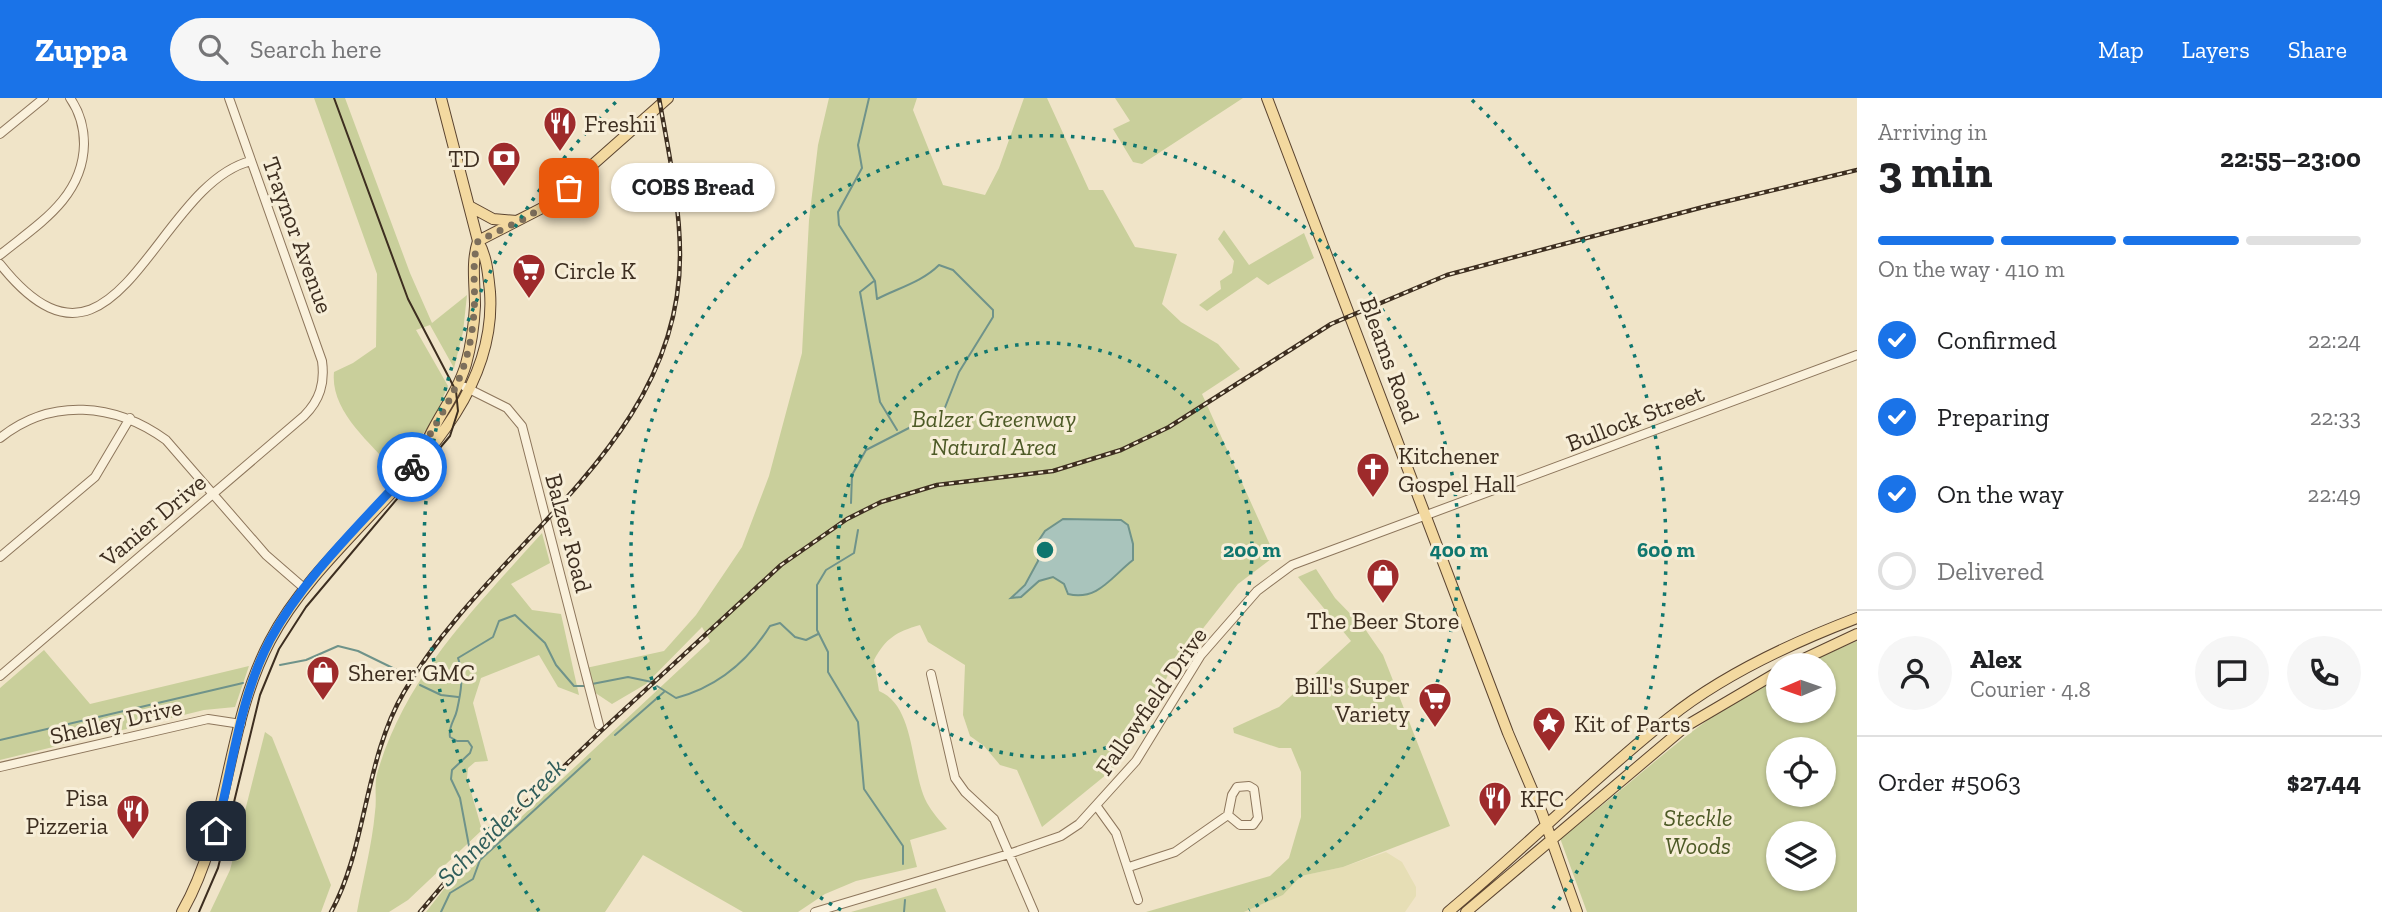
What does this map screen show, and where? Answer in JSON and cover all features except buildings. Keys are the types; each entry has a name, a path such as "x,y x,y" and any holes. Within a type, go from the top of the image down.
{"main road":[{"path":"182,912 209,855 251,688 270,640 303,588 445,430 471,389 478,372 488,334 491,304 485,255 478,241 441,98"},
{"path":"421,457 425,443 458,385 472,338 473,256 478,241 520,222 569,188 668,98"},
{"name":"Bleams Road","path":"1268,98 1577,912"},
{"path":"469,206 493,219 520,222"},
{"path":"1448,912 1670,716 1743,670 1821,632 1857,618"},
{"path":"1817,653 1857,634"},
{"path":"1466,912 1686,726 1766,679"}],"street":[{"path":"0,134 44,98"},
{"path":"0,256 58,208 79,176 84,138 82,123 70,98"},
{"name":"Traynor Avenue","path":"229,98 319,351 323,366 322,386"},
{"path":"0,264 18,287 40,305 64,312 91,310 123,290 210,181 223,171 251,161"},
{"name":"Bullock Street","path":"1425,514 1500,490 1857,355"},
{"name":"Balzer Road","path":"458,385 506,408 522,426 599,725"},
{"name":"Vanier Drive","path":"0,676 310,410 322,386"},
{"path":"0,438 23,422 61,410 98,410 130,418 166,440 266,555 303,588"},
{"path":"0,557 95,477 130,418"},
{"name":"Fallowfield Drive","path":"816,912 1061,836 1098,808 1152,739 1202,655 1270,579 1292,565 1425,514"},
{"path":"931,674 955,778 965,792 990,814 1034,912"},
{"name":"Shelley Drive","path":"0,767 198,721 220,719 241,724"},
{"path":"1129,867 1175,852 1228,815 1232,795 1237,787 1249,786 1254,789 1258,818 1253,825 1240,825 1228,815"},
{"path":"1098,808 1116,832 1138,900"}],"shaded area":[{"path":"1386,852 1402,862 1416,887 1416,896 1405,912 1244,912 1283,895 1301,876 1343,867"}],"green space":[{"path":"314,98 345,98 410,273 432,323 467,295 463,332 454,368 430,325 416,330 448,386 433,421 394,470 345,413 334,386 334,372 376,347 377,274"},
{"name":"Balzer Greenway Natural Area","path":"829,98 917,98 913,110 943,185 985,195 999,168 1024,98 1047,98 1089,190 1103,190 1135,247 1177,254 1162,304 1181,322 1218,344 1240,369 1202,394 1275,556 1238,584 1171,669 1143,725 1112,770 1042,827 1017,770 1000,765 984,746 970,736 963,715 965,665 928,642 920,625 892,637 874,660 879,691 891,699 900,710 906,725 927,803 947,829 910,840 917,867 856,881 825,894 798,912 743,912 643,855 605,912 426,912 444,889 710,641 702,627 646,684 612,704 594,692 586,668 664,651 696,615 742,547 769,476 802,353 809,220 818,145"},
{"path":"1115,98 1243,98 1142,164 1133,162 1113,129 1130,121"},
{"path":"1224,230 1249,265 1304,233 1314,258 1268,285 1257,277 1207,311 1199,305 1221,289 1220,281 1232,273 1234,261 1218,239"},
{"path":"542,533 550,563 511,584 532,610 561,614 579,695 558,687 539,655 481,678 473,703 488,761 475,762 468,768 467,778 482,830 408,900 389,912 357,912 374,824 377,774 405,705 445,644"},
{"path":"1316,569 1335,598 1365,629 1383,655 1450,826 1343,867 1301,876 1283,895 1244,912 1146,912 1270,876 1289,858 1301,817 1301,772 1291,748 1279,748 1234,733 1233,728 1279,707 1351,641 1298,577"},
{"name":"Steckle Woods","path":"1857,641 1857,912 1587,912 1560,838 1692,732 1766,683 1766,723 1836,723 1836,653 1830,653"},
{"path":"44,650 90,704 249,666 235,707 204,710 0,760 0,688"},
{"path":"265,732 272,737 331,885 321,912 210,912 230,870"},
{"path":"936,888 946,912 851,912"}],"water":[{"path":"1063,519 1121,520 1128,525 1133,544 1133,560 1104,586 1088,594 1068,594 1064,584 1053,577 1039,581 1021,597 1011,598 1025,585 1038,561 1037,543 1045,531"}],"waterway":[{"path":"851,503 852,475 866,450 944,410 959,372 993,317 993,310 953,270 939,265 917,280 877,299 875,281 839,225 838,212 862,168 858,145 869,98"},
{"name":"Schneider Creek","path":"874,281 860,292 880,402 897,430"},
{"path":"858,530 854,553 826,570 817,585 817,630 828,652 828,672 858,722 864,789 903,846 903,864"},
{"name":"Schneider Creek","path":"469,846 460,798 451,779 452,770 470,753 472,747 468,741 457,741 450,737 461,690 458,658 493,637 499,621 515,615 545,643 556,665 574,686 586,686"},
{"name":"Schneider Creek","path":"657,686 676,698 705,687 741,661 770,626 780,623 795,637 806,640 818,634"},
{"path":"280,665 306,660 338,646 358,651 403,673"},
{"name":"Schneider Creek","path":"592,684 628,677 652,682"},
{"path":"0,740 243,683"},
{"path":"420,685 441,695 458,697"},
{"name":"Schneider Creek","path":"615,735 664,692"},
{"name":"Schneider Creek","path":"441,912 450,893 473,879 480,860 590,759"},
{"path":"904,912 905,900"}],"tram line":[{"path":"199,912 218,868 260,695 279,649 306,607 450,436 458,411 456,391 408,299 334,98"}],"railway":[{"path":"331,912 352,860 381,746 404,692 441,638 484,587 575,489 616,438 649,383 672,322 680,255 676,196 659,98"},
{"path":"420,912 454,872 601,731 781,565 847,519 881,502 937,485 1053,471 1121,450 1169,427 1331,324 1447,275 1707,206 1857,170"}],"way so far":[{"path":"412,467 421,457 425,443 456,391 466,364 475,310 473,256 478,241 528,217 569,188"}],"place":[{"name":"Freshii","path":"560,153"},
{"name":"TD","path":"504,188"},
{"name":"COBS Bread","path":"569,188"},
{"name":"Circle K","path":"529,300"},
{"name":"Kitchener Gospel Hall","path":"1373,499"},
{"name":"The Beer Store","path":"1383,605"},
{"name":"Sherer GMC","path":"323,702"},
{"name":"Bill's Super Variety","path":"1435,729"},
{"name":"Kit of Parts","path":"1549,753"},
{"name":"KFC","path":"1495,828"},
{"name":"Pisa Pizzeria","path":"133,841"}],"route":[{"path":"216,831 242,717 270,640 303,588 412,467"}]}
